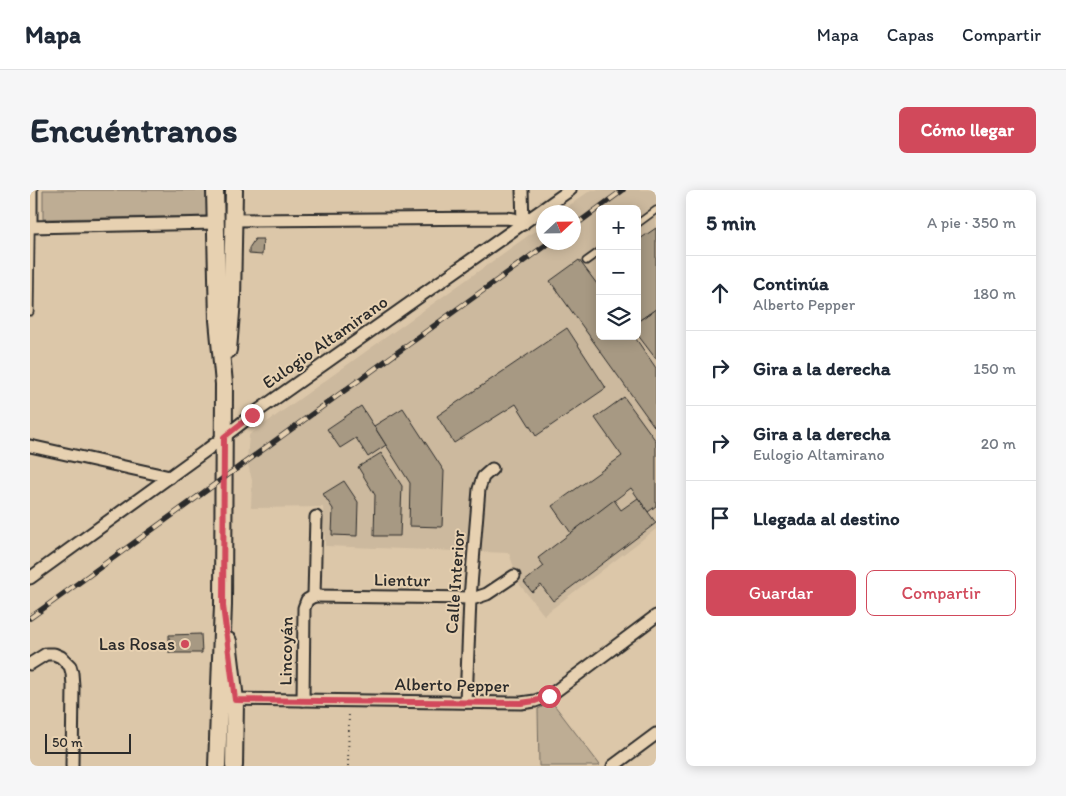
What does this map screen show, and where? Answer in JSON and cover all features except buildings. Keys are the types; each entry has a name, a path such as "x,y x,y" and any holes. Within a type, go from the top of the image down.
{"main road":[{"path":"215,190 218,320 224,384 223,606 234,766"},
{"path":"224,384 232,300 234,190"},
{"path":"217,766 228,699"}],"street":[{"path":"31,190 31,227 215,223"},
{"path":"522,190 523,224"},
{"name":"Eulogio Altamirano","path":"30,578 170,477 247,418 570,190"},
{"path":"233,220 506,218 514,219 523,224"},
{"path":"30,446 170,477"},
{"name":"Calle Interior","path":"466,702 470,598 479,489 483,477 492,469"},
{"name":"Lincoyán","path":"303,700 304,608 307,600 314,596 316,517"},
{"name":"Lientur","path":"314,596 480,597 488,594 514,576"},
{"name":"Alberto Pepper","path":"228,699 521,703 542,699 557,691 656,616"},
{"path":"30,664 46,654 54,654 66,661 72,672 72,766"},
{"path":"613,766 656,734"}],"lane":[{"path":"641,221 656,210"},
{"path":"30,312 31,227"},
{"path":"586,261 596,254"}],"path":[{"path":"348,766 349,711"}],"shaded area":[{"path":"43,190 206,190 207,216 43,219"},
{"path":"591,190 656,190 656,529 544,615 520,585 509,553 325,546 323,507 251,508 252,480 247,461 249,435 536,230 536,250 581,250 581,205 570,205"},
{"path":"552,702 600,765 539,766 538,709"}],"railway":[{"path":"581,221 623,190"},
{"path":"30,618 539,250"}],"place":[{"name":"Las Rosas","path":"185,644"}],"route":[{"path":"252,415 224,437 223,606 235,700 521,703 549,696"}]}
